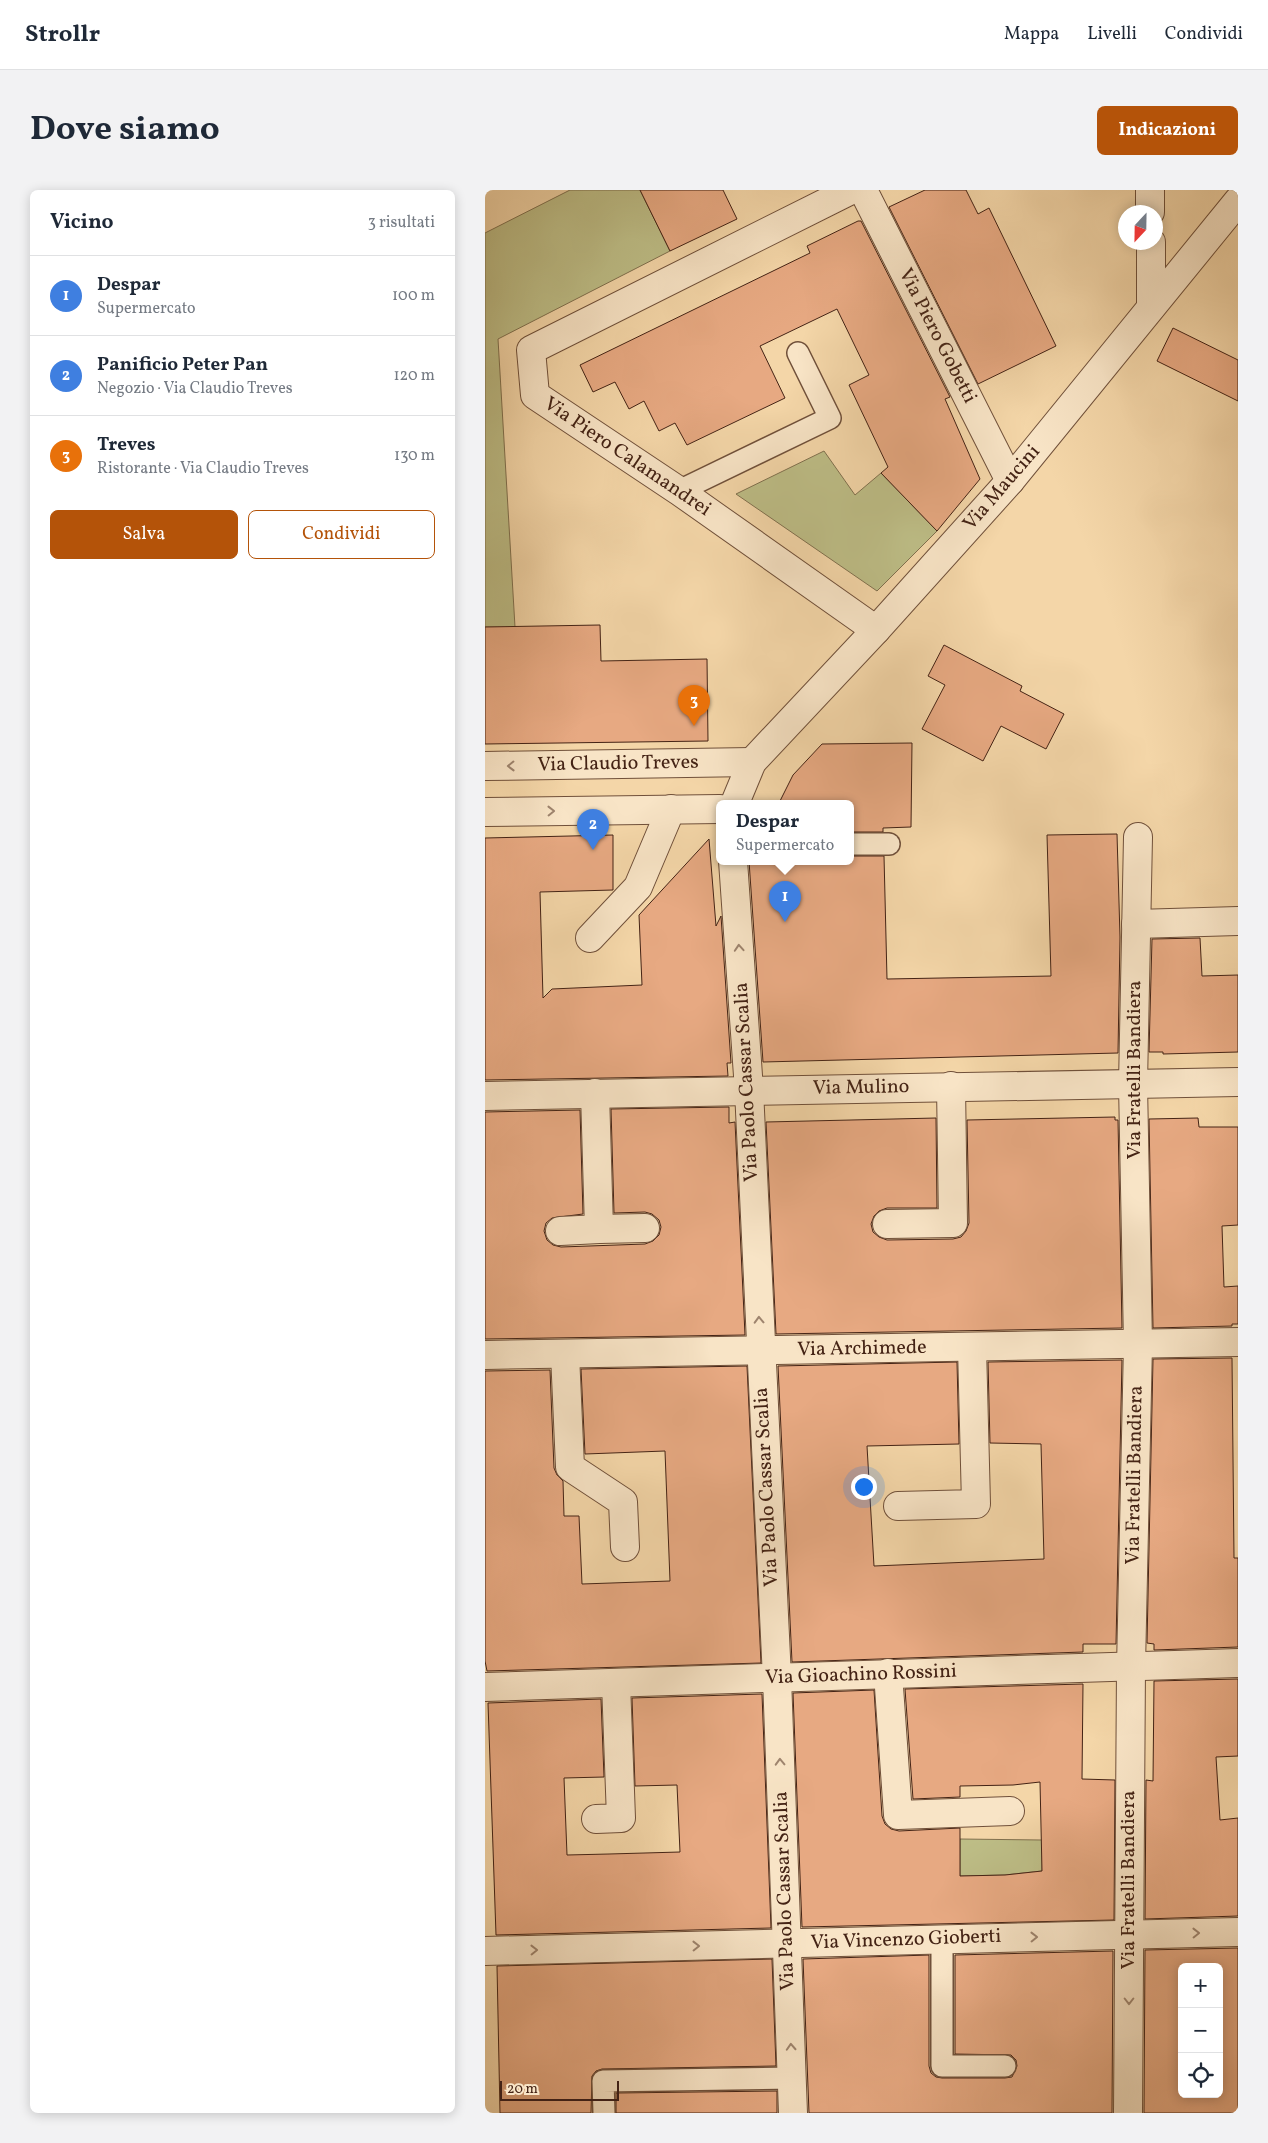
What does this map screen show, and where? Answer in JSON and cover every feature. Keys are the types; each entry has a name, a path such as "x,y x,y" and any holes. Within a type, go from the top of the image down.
{"street":[{"name":"Via Piero Calamandrei","path":"851,190 531,350 535,395 679,491 876,630"},
{"name":"Via Piero Gobetti","path":"863,190 1010,482"},
{"path":"1150,190 1150,205"},
{"name":"Via Maucini","path":"752,762 876,630 1010,482 1238,201"},
{"path":"1151,250 1151,306"},
{"path":"736,800 752,762"},
{"name":"Via Claudio Treves","path":"485,766 752,762"},
{"path":"485,812 716,808"},
{"path":"590,938 638,887 671,809"},
{"name":"Via Fratelli Bandiera","path":"1128,2113 1131,1667 1138,1344 1133,1084 1138,837"},
{"name":"Via Paolo Cassar Scalia","path":"733,865 749,1090 777,1678 793,2113"},
{"path":"1136,924 1238,921"},
{"name":"Via Mulino","path":"485,1096 1238,1082"},
{"path":"887,1224 953,1223 951,1086"},
{"path":"595,1093 599,1229"},
{"path":"560,1231 645,1228"},
{"name":"Via Archimede","path":"485,1355 1238,1342"},
{"path":"898,1506 976,1504 971,1347"},
{"path":"565,1354 570,1467 623,1502 625,1547"},
{"name":"Via Gioachino Rossini","path":"485,1687 1238,1663"},
{"path":"888,1673 898,1815 1010,1811"},
{"path":"596,1819 621,1818 616,1683"},
{"name":"Via Vincenzo Gioberti","path":"485,1951 1238,1932"}],"lane":[{"path":"679,491 830,418 797,353"},
{"path":"854,844 889,844"},
{"path":"941,1939 942,2066 1005,2066"},
{"path":"604,2113 603,2082 792,2078"}],"green space":[{"path":"570,190 640,190 670,251 498,339 515,627 485,627 485,233"},
{"path":"824,451 855,495 881,473 937,531 877,591 736,494"},
{"path":"960,1839 1042,1840 1042,1871 1005,1875 960,1876"}],"building":[{"path":"640,190 723,190 737,219 670,251"},
{"path":"925,190 966,190 978,214 989,208 1056,346 978,384 889,207"},
{"path":"861,221 950,397 945,399 980,479 937,531 881,473 888,467 849,385 869,375 837,309 760,346 785,398 687,445 675,423 659,431 644,401 629,409 615,382 593,392 580,365 810,253 807,246"},
{"path":"1173,328 1238,360 1238,401 1157,361"},
{"path":"600,625 601,661 707,659 708,741 485,744 485,627"},
{"path":"944,645 1022,686 1020,691 1064,714 1046,749 1001,726 983,761 922,729 945,685 928,676"},
{"path":"912,743 911,827 883,828 883,832 854,832 854,800 780,800 793,775 822,744"},
{"path":"1117,834 1120,937 1118,1053 763,1062 749,865 854,865 854,856 884,856 887,979 1051,976 1047,835"},
{"path":"613,835 613,890 540,892 543,998 552,989 642,985 639,915 709,839 716,926 721,916 731,1063 727,1063 728,1076 485,1080 485,838"},
{"path":"1200,938 1202,976 1238,975 1238,1052 1163,1054 1163,1052 1149,1052 1152,939"},
{"path":"729,1107 729,1123 735,1122 745,1335 485,1339 485,1112 580,1110 583,1214 552,1218 546,1223 544,1231 547,1240 553,1245 561,1247 645,1244 653,1241 659,1235 661,1227 659,1220 652,1214 645,1212 614,1213 611,1109"},
{"path":"1115,1117 1115,1120 1118,1120 1122,1328 776,1334 766,1122 936,1118 937,1208 887,1208 879,1211 874,1216 871,1224 873,1232 887,1240 953,1239 961,1237 966,1231 969,1223 967,1120"},
{"path":"1198,1118 1199,1127 1238,1127 1238,1225 1222,1226 1224,1287 1238,1286 1238,1324 1232,1324 1232,1326 1153,1328 1149,1119"},
{"path":"1232,1358 1234,1558 1238,1558 1238,1647 1154,1650 1154,1644 1147,1643 1153,1359"},
{"path":"1122,1360 1116,1644 1083,1644 1083,1652 792,1662 778,1366 957,1362 959,1444 867,1446 874,1566 1044,1559 1041,1444 990,1443 988,1362"},
{"path":"747,1366 761,1663 487,1671 485,1661 485,1371 550,1370 554,1468 557,1475 563,1481 564,1516 579,1516 582,1584 670,1581 665,1451 585,1454 581,1369"},
{"path":"1238,1679 1238,1756 1216,1757 1220,1820 1238,1818 1238,1916 1145,1919 1146,1780 1153,1781 1154,1681"},
{"path":"1083,1684 1082,1779 1115,1780 1114,1920 802,1927 793,1693 874,1690 882,1816 885,1824 891,1829 899,1831 960,1828 960,1876 1005,1875 1042,1871 1040,1782 1013,1785 960,1786 960,1797 913,1799 905,1689"},
{"path":"762,1694 771,1928 496,1935 488,1703 601,1699 604,1777 564,1778 567,1855 680,1852 677,1785 635,1786 632,1698"},
{"path":"1238,1948 1238,2113 1144,2113 1145,1950"},
{"path":"1113,1951 1112,2113 809,2113 803,1959 929,1955 929,2066 931,2073 936,2077 942,2078 1005,2078 1012,2077 1017,2066 1016,2060 1011,2055 955,2054 955,1955"},
{"path":"772,1959 776,2066 602,2069 596,2071 592,2076 591,2113 500,2113 497,1966"},
{"path":"777,2091 777,2113 616,2113 616,2093"}],"place":[{"name":"Treves","path":"694,726"},
{"name":"Panificio Peter Pan","path":"593,850"},
{"name":"Despar","path":"785,922"}]}
